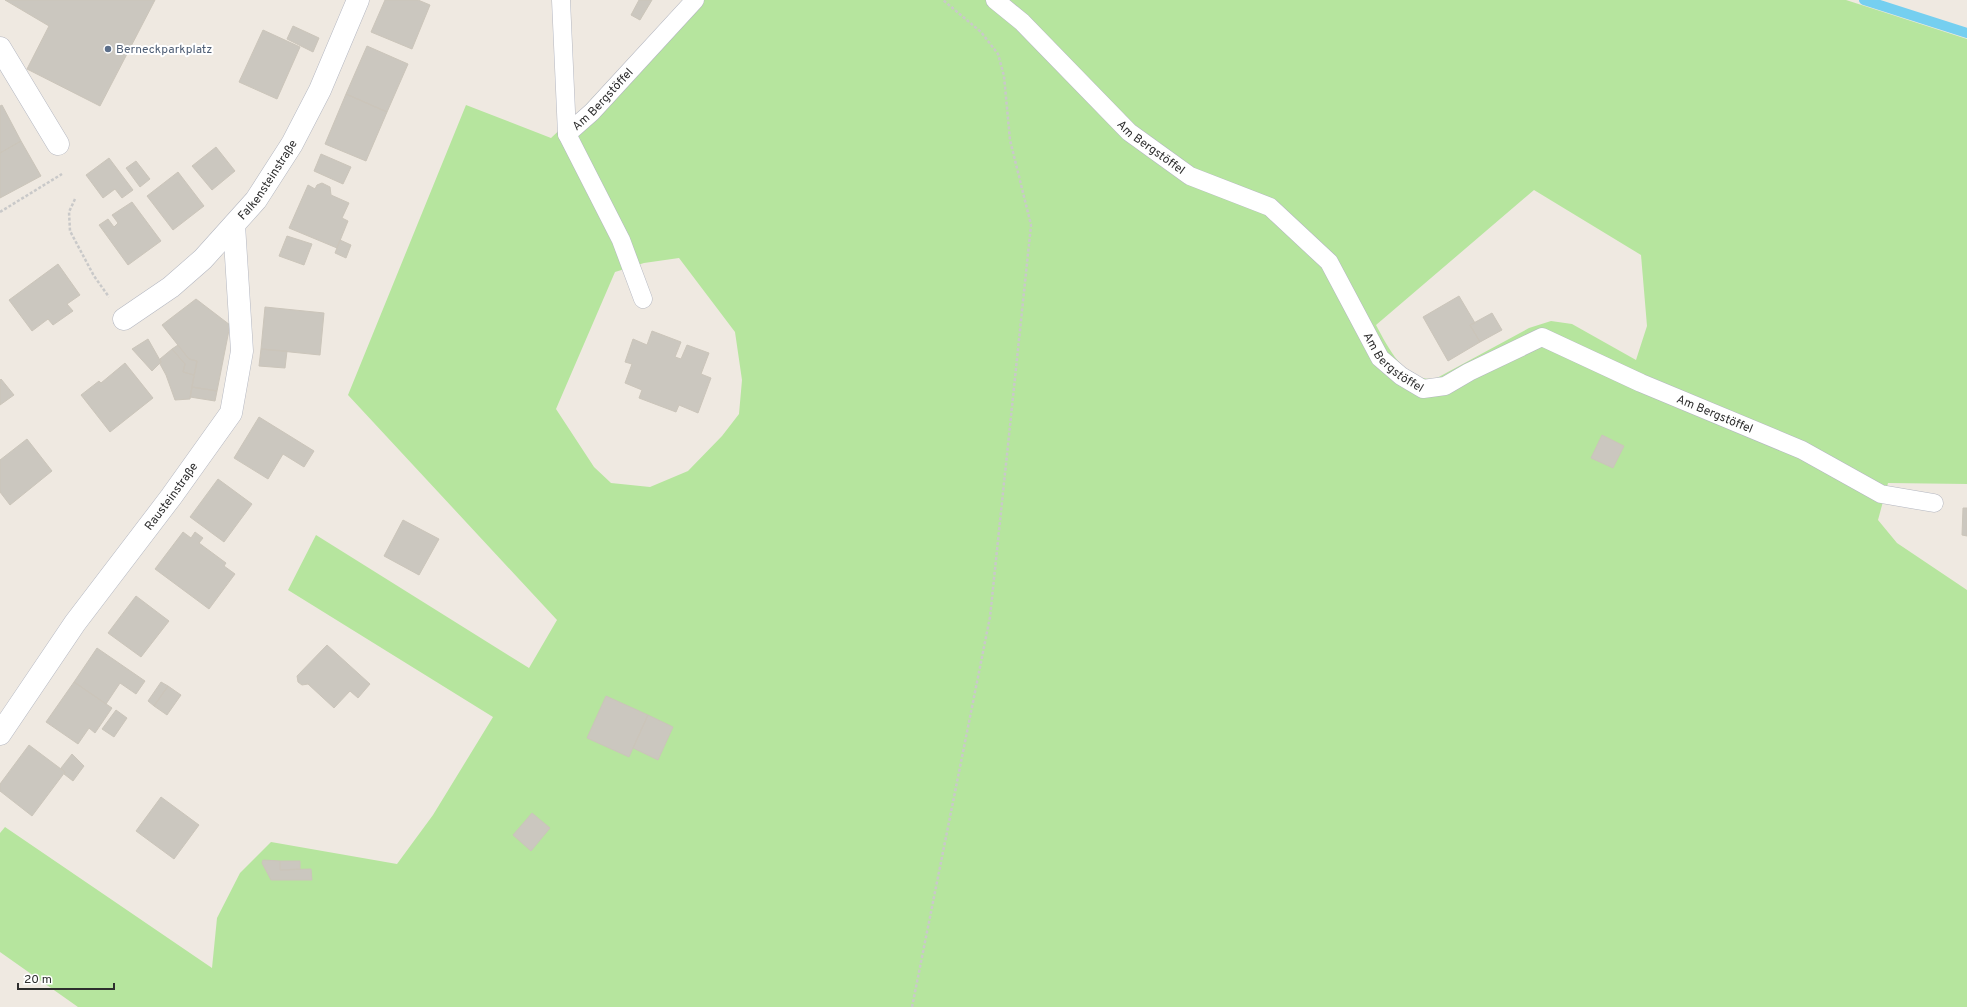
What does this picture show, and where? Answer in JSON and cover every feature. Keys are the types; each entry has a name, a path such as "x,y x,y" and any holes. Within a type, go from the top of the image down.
{"street":[{"name":"Falkensteinstraße","path":"124,319 171,287 203,260 256,200 292,144 320,90 358,0"},
{"path":"0,48 58,144"},
{"name":"Rausteinstraße","path":"0,734 75,623 171,497 231,413 242,351 234,225"}],"lane":[{"name":"Am Bergstöffel","path":"561,0 567,134"},
{"name":"Am Bergstöffel","path":"567,134 592,112 695,0"},
{"name":"Am Bergstöffel","path":"995,0 1022,22 1129,132 1190,176 1270,207 1329,262 1380,358 1401,376 1423,389 1445,386 1469,372 1542,337 1641,383 1802,450 1881,494 1934,503"},
{"path":"567,134 621,240 643,299"}],"path":[{"path":"912,1007 990,617 1031,225 1010,140 1004,76 998,54 981,32 943,0"},
{"path":"0,212 62,174"},
{"path":"75,199 69,212 70,231 94,276 124,319"}],"green space":[{"path":"685,0 1846,0 1967,39 1967,484 1888,483 1878,520 1897,543 1967,590 1967,1007 78,1007 0,952 0,833 5,827 212,968 217,918 240,873 271,842 397,864 433,815 493,717 288,590 316,535 529,668 557,620 348,395 466,105 551,138 584,107","holes":["1534,190 1641,255 1647,326 1636,360 1572,324 1551,321 1529,328 1435,379 1415,375 1406,369 1392,353 1376,325","679,258 735,332 742,380 739,414 722,436 688,471 650,487 611,483 594,467 556,409 615,272 644,263"]}],"building":[{"path":"5,0 155,0 100,106 27,69 49,26"},
{"path":"385,0 418,0 430,5 412,49 371,32"},
{"path":"639,0 652,0 640,20 631,15"},
{"path":"293,26 319,38 313,52 287,39"},
{"path":"263,30 300,47 277,99 239,82"},
{"path":"367,46 408,64 387,112 346,94"},
{"path":"346,94 387,112 366,161 325,144"},
{"path":"2,105 21,141 0,153 0,106"},
{"path":"21,141 41,176 0,198 0,153"},
{"path":"216,147 235,171 212,190 192,166"},
{"path":"321,154 351,167 343,184 314,171"},
{"path":"109,158 133,190 122,198 115,189 103,198 86,175"},
{"path":"136,161 150,179 140,187 126,168"},
{"path":"178,172 204,206 173,230 147,196"},
{"path":"322,183 330,187 331,195 349,203 342,218 348,221 337,248 289,228 308,185 315,189 317,185"},
{"path":"132,202 161,241 128,265 99,225 108,219 114,227 118,223 112,215"},
{"path":"287,236 312,244 304,265 279,256"},
{"path":"340,240 351,245 346,258 335,253"},
{"path":"58,264 80,295 67,304 73,311 53,325 48,319 32,331 9,300"},
{"path":"1459,296 1475,323 1470,325 1480,342 1448,361 1423,317"},
{"path":"196,299 230,325 217,391 192,387 197,361 189,359 162,325"},
{"path":"265,307 324,313 320,355 261,349"},
{"path":"1492,313 1502,330 1480,342 1470,325"},
{"path":"652,331 681,342 675,357 681,359 687,345 709,353 701,374 711,378 698,413 679,405 676,412 639,398 642,390 625,383 632,364 625,362 633,339 647,345"},
{"path":"148,339 161,362 152,371 132,349"},
{"path":"178,345 189,359 197,361 194,375 183,372 185,364 172,349"},
{"path":"172,349 185,364 183,372 194,375 190,399 175,400 166,375 160,364 160,359"},
{"path":"261,349 287,351 285,368 259,366"},
{"path":"125,363 153,398 110,432 81,395 99,381 101,383"},
{"path":"1,379 14,395 0,405 0,380"},
{"path":"192,387 217,391 215,401 190,397"},
{"path":"259,417 314,451 304,467 283,454 268,479 234,458"},
{"path":"1602,435 1624,446 1613,468 1591,458"},
{"path":"27,439 52,471 10,505 0,492 0,460"},
{"path":"218,479 252,504 224,542 190,517"},
{"path":"1963,508 1967,508 1967,536 1962,535"},
{"path":"403,520 439,539 419,575 384,556"},
{"path":"183,532 191,538 195,532 203,538 199,543 226,563 224,566 235,574 209,609 155,569"},
{"path":"136,596 169,621 141,657 108,633"},
{"path":"327,645 370,684 358,698 350,691 334,708 308,684 302,685 298,682 297,676"},
{"path":"97,648 145,681 136,694 120,683 106,704 74,682"},
{"path":"74,682 112,708 95,733 89,728 78,744 46,722"},
{"path":"161,682 168,686 154,706 148,701"},
{"path":"168,686 181,695 167,715 154,706"},
{"path":"606,696 648,715 629,757 587,738"},
{"path":"116,710 127,718 114,737 102,729"},
{"path":"648,715 673,727 658,760 633,748"},
{"path":"29,745 65,772 32,816 0,791 0,784"},
{"path":"72,754 84,766 73,781 64,774 65,772 61,768"},
{"path":"161,797 199,825 174,859 136,831"},
{"path":"532,813 550,828 531,851 513,835"},
{"path":"263,860 280,861 280,870 311,869 312,880 271,880 262,863"},
{"path":"280,861 300,861 300,869 280,870"}],"waterway":[{"path":"1864,0 1967,33"}],"place":[{"name":"Berneckparkplatz","path":"108,49"}]}
